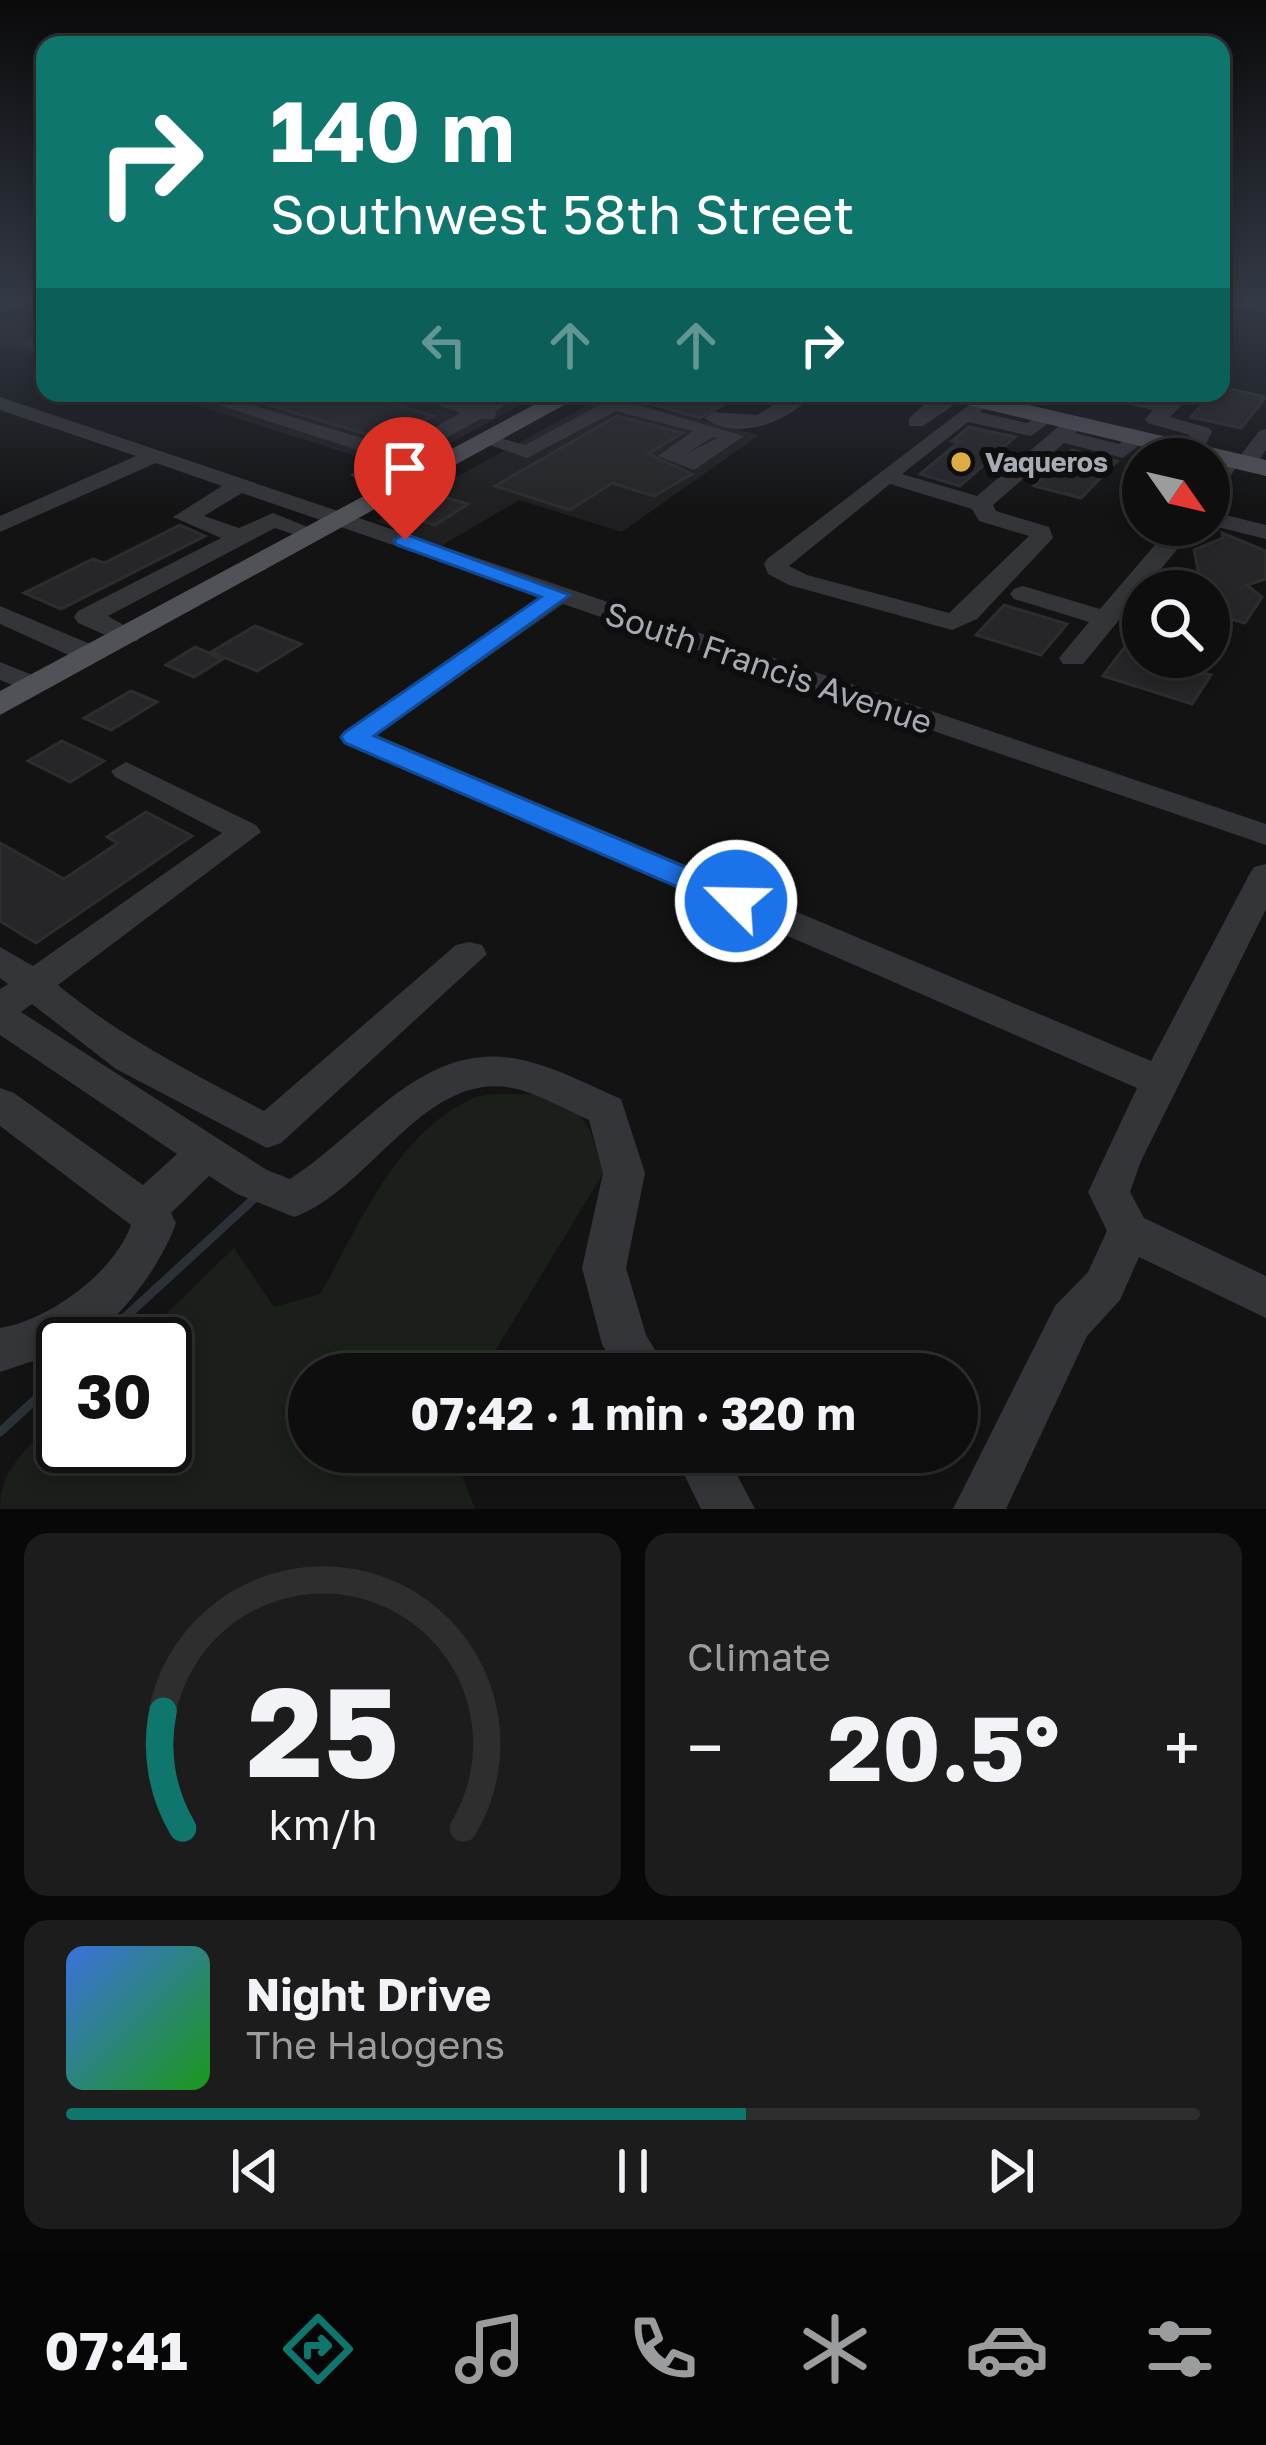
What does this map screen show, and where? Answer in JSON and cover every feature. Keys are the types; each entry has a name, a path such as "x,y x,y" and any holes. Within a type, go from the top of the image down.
{"main road":[{"path":"0,705 195,598 262,544 348,490 379,498 557,402"},
{"path":"976,402 1060,425 1138,438"}],"street":[{"path":"220,402 435,467"},
{"path":"462,402 517,423"},
{"path":"0,403 304,503 348,490 397,456 498,402"},
{"path":"660,402 745,426 763,422 793,402"},
{"path":"916,422 936,404 952,402"},
{"path":"886,476 981,504 987,515 1041,532 968,613 952,622 797,580 782,574 776,563 886,476 967,402"},
{"path":"1101,429 1126,402"},
{"path":"1173,402 1155,419 1202,432 1199,438"},
{"path":"486,440 527,452 613,404 709,430"},
{"path":"981,504 1060,425 1122,452"},
{"path":"1230,474 1256,452"},
{"path":"0,525 158,454"},
{"path":"243,483 185,517 262,544"},
{"name":"South Francis Avenue","path":"348,490 559,595 1266,835"},
{"path":"1230,523 1266,532"},
{"path":"128,635 87,617 154,582 262,544"},
{"path":"1072,658 1167,546"},
{"path":"154,582 195,598"},
{"path":"1022,594 1103,619"},
{"path":"559,595 355,737 1160,1082"},
{"path":"0,614 92,655"},
{"path":"0,670 35,686"},
{"path":"126,771 245,832 0,1012 264,1190 294,1198 329,1176 410,1105 460,1072 522,1074 607,1110 623,1173 604,1268 631,1353"},
{"path":"1266,875 1109,1192 1129,1231 1266,1298"},
{"path":"0,960 35,982 106,1044 267,1132 469,954"},
{"path":"0,1104 145,1210 154,1223 137,1260 56,1333 18,1350 0,1350"},
{"path":"145,1210 206,1152"},
{"path":"979,1509 1071,1321 1104,1286 1129,1231"},
{"path":"709,1473 729,1509"}],"shaded area":[{"path":"185,402 526,402 400,470"},
{"path":"593,402 633,402 759,435 622,532 519,500 441,546 376,521"},
{"path":"530,1094 569,1102 590,1130 604,1172 494,1353 288,1353 288,1473 461,1473 475,1509 0,1509 12,1467 36,1439 36,1473 192,1473 192,1317 163,1317 234,1248 274,1307 320,1294 401,1157 446,1114 474,1098"}],"building":[{"path":"1230,389 1266,397 1241,428 1191,417 1204,402 1230,402"},
{"path":"259,402 386,402 434,416 385,440"},
{"path":"644,402 728,402 700,418"},
{"path":"617,416 682,433 648,454 692,474 654,496 612,483 570,510 495,486"},
{"name":"Vaqueros","path":"969,427 1015,437 960,486 920,474 959,442 952,441"},
{"path":"1072,450 1117,461 1081,498 1034,486"},
{"path":"441,496 468,504 435,525 406,516"},
{"path":"180,525 205,536 61,609 24,593 93,559 104,563"},
{"path":"1230,536 1266,551 1266,579 1247,585 1262,597 1245,623 1230,619 1230,570 1198,570 1194,550 1230,546"},
{"path":"1004,605 1067,624 1041,655 976,635"},
{"path":"255,626 301,644 257,671 211,652"},
{"path":"195,647 223,659 194,677 166,665"},
{"path":"1122,651 1122,678 1209,678 1192,704 1103,676"},
{"path":"131,691 157,702 111,730 84,718"},
{"path":"62,741 104,761 70,782 28,761"},
{"path":"146,812 192,836 36,943 0,921 0,843 64,879 118,843 107,837"}],"waterway":[{"path":"125,1317 257,1196"},
{"path":"0,1432 36,1399"}],"place":[{"name":"Vaqueros","path":"961,462"}],"route":[{"path":"405,540 559,595 355,737 736,901"}]}
